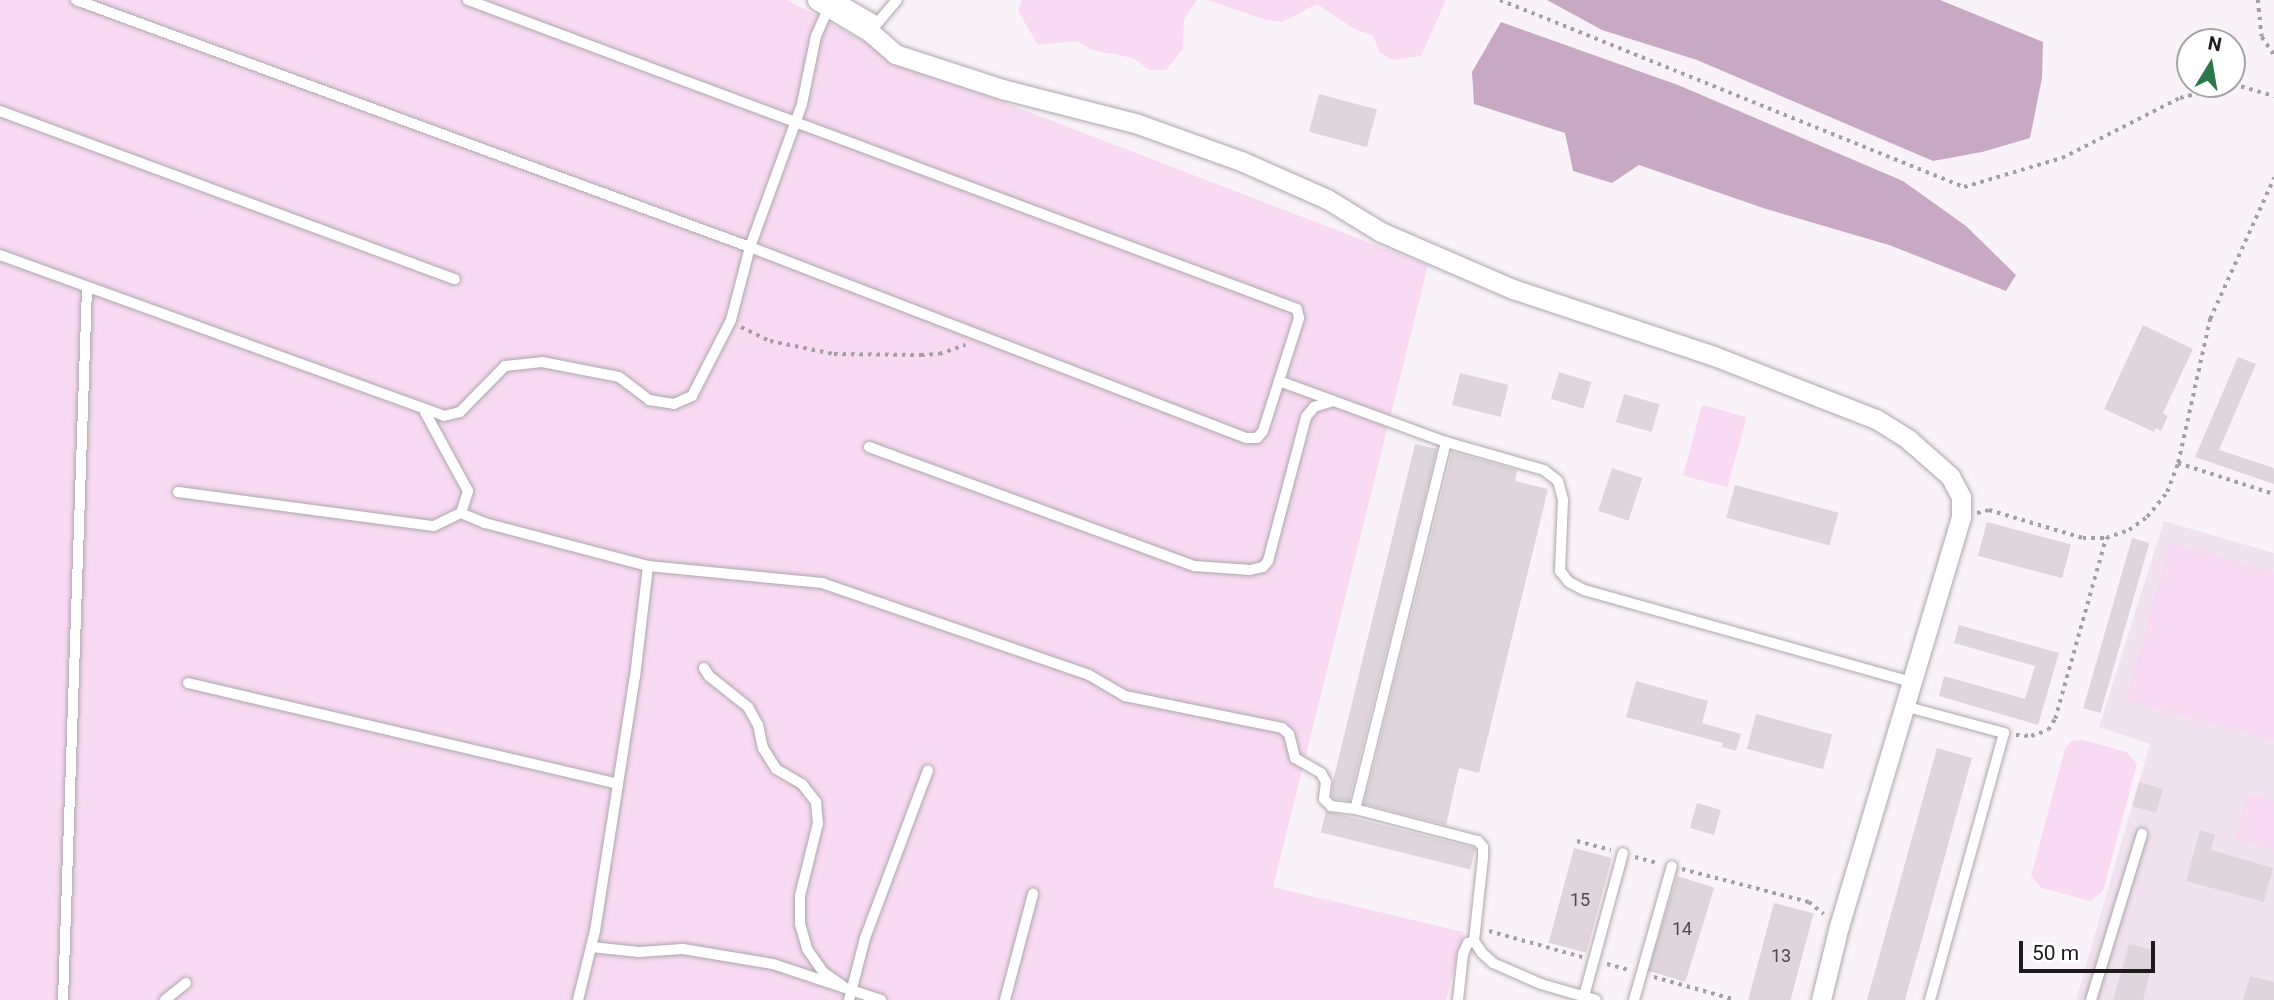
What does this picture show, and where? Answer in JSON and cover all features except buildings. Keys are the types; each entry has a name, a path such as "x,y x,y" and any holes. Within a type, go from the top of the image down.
{"street":[{"path":"829,2 874,27 895,54 1002,89 1138,124 1241,161 1327,200 1381,232 1513,289 1714,356 1876,419 1909,440 1950,476 1961,497 1961,517 1839,926 1825,996"}],"lane":[{"path":"76,0 750,247 1246,438 1257,438 1263,431 1299,318 1297,309 468,0"},
{"path":"874,27 897,0"},
{"path":"0,255 425,412 444,416 460,412 505,366 542,362 619,377 649,400 674,404 692,396 734,309 750,247 796,122 811,69 816,36 829,2"},
{"path":"0,111 456,279"},
{"path":"63,1000 87,287"},
{"path":"1279,381 1446,442 1544,470 1559,481 1563,500 1560,571 1569,582 1584,590 1911,682"},
{"path":"869,447 1195,566 1251,570 1263,567 1268,561 1306,417 1314,407 1333,401"},
{"path":"178,492 434,526 461,513 468,491 425,412"},
{"path":"1356,809 1446,442"},
{"path":"461,513 485,523 648,566 822,583 1089,675 1125,696 1282,728 1289,734 1296,758 1321,773 1325,782 1324,799 1331,806 1356,809 1478,841 1483,847 1474,941 1493,963 1541,985 1596,1000"},
{"path":"578,1000 591,947 635,677 648,566"},
{"path":"704,668 709,676 748,707 758,726 763,748 776,769 802,784 816,802 818,823 800,896 800,924 807,949 823,972 848,992"},
{"path":"188,683 616,783"},
{"path":"1904,706 2004,733 1930,1000"},
{"path":"848,992 865,938 928,770"},
{"path":"2091,1000 2142,834"},
{"path":"1583,998 1623,853"},
{"path":"1634,1000 1672,866"},
{"path":"1005,1000 1032,894"},
{"path":"1458,1000 1463,954 1468,943 1474,941"},
{"path":"591,947 639,952 682,949 773,964 848,992 881,1000"},
{"path":"165,1000 186,983"}],"path":[{"path":"1500,0 1964,187 2062,158 2179,98 2233,84 2274,96"},
{"path":"2258,0 2262,37 2274,55"},
{"path":"1961,517 1989,510 2083,538 2106,538 2129,530 2147,517 2167,492 2178,463 2210,319 2274,178"},
{"path":"734,309 738,324 745,331 770,341 834,354 939,354 965,345 1002,344"},
{"path":"2178,463 2274,494"},
{"path":"2004,733 2031,736 2048,730 2055,719 2106,538"},
{"path":"1577,841 1808,902 1839,926"}],"shaded area":[{"path":"0,0 787,0 896,61 1428,265 1273,887 1464,932 1446,1000 0,1000"},
{"path":"1022,0 1197,0 1184,19 1183,49 1166,70 1149,70 1133,58 1092,50 1077,41 1038,45 1018,11"},
{"path":"1207,0 1446,0 1421,56 1392,60 1379,52 1373,35 1356,30 1317,4 1282,22 1266,20"},
{"path":"1547,0 1940,0 2043,42 2042,78 2030,138 1982,152 1933,161 1697,60 1602,30"},
{"path":"1501,22 1678,85 1903,181 1966,226 2016,275 2006,291 1889,245 1766,209 1639,165 1612,183 1573,171 1565,133 1474,104 1472,72"},
{"path":"1702,405 1746,417 1728,487 1683,476"},
{"path":"2164,521 2274,553 2274,1000 2076,1000 2150,744 2099,727"},
{"path":"2170,543 2274,572 2274,740 2126,700"},
{"path":"2082,740 2127,752 2137,764 2103,891 2091,901 2041,888 2031,876 2065,749 2071,741"},
{"path":"2248,794 2274,801 2274,850 2235,839"}]}
